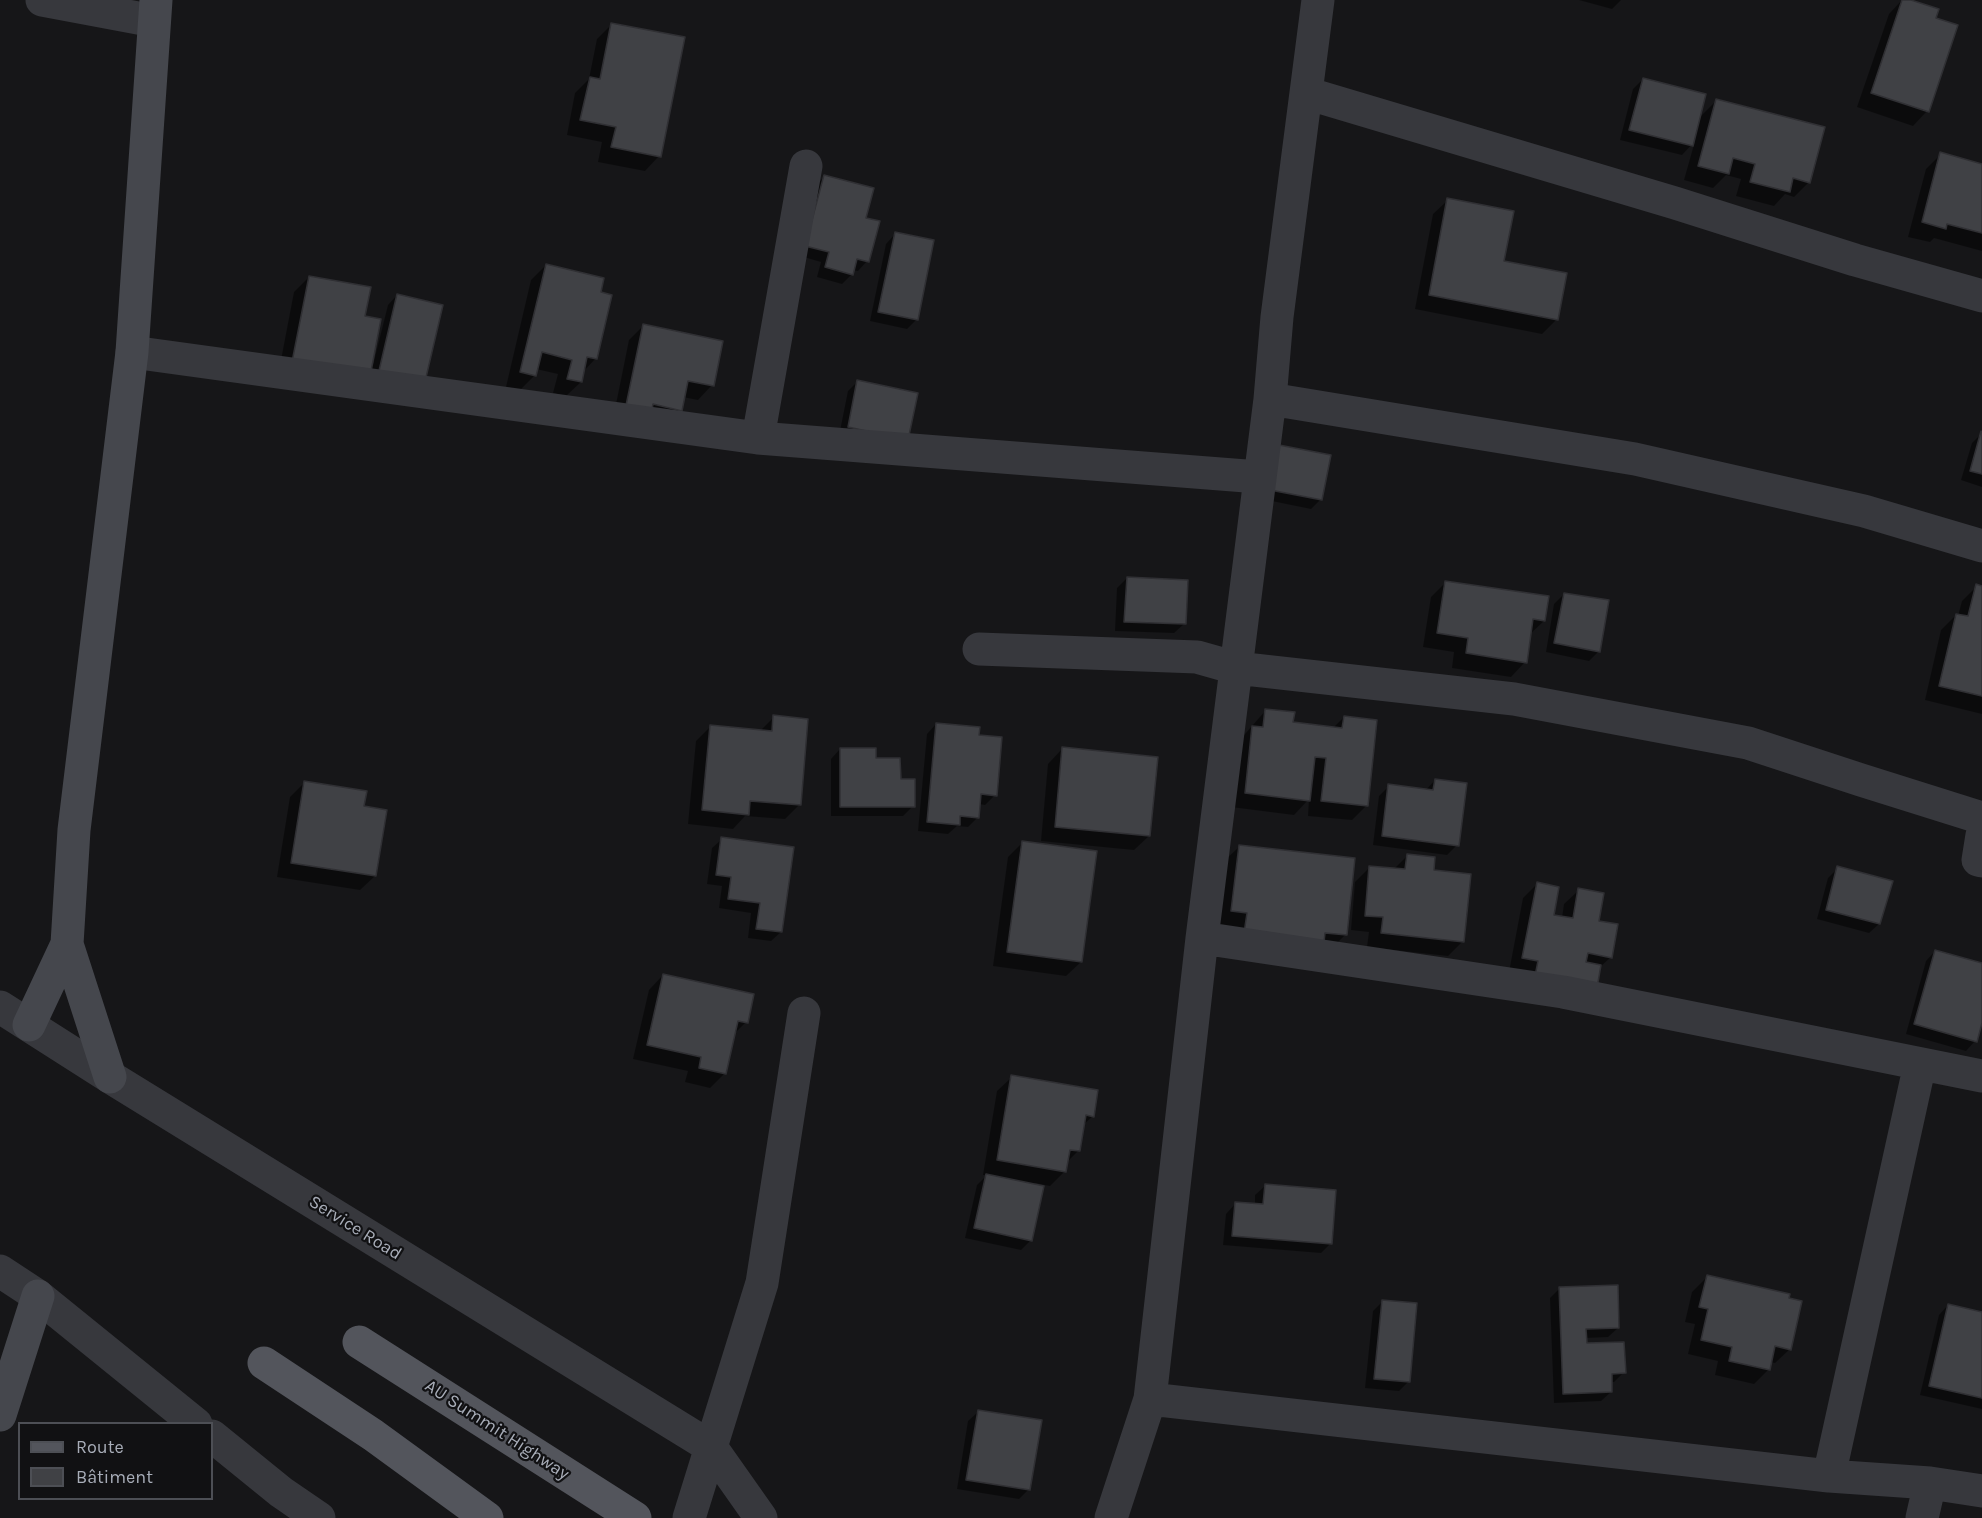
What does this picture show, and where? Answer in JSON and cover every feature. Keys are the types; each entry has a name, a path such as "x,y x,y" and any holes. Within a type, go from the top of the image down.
{"main road":[{"name":"AU Summit Highway","path":"360,1342 635,1518"},
{"path":"264,1363 373,1435 487,1518"}],"street":[{"path":"42,0 155,11 132,352 74,830 68,944 110,1077"},
{"path":"1111,1518 1150,1399 1202,938 1318,0"},
{"path":"1306,93 1982,296"},
{"path":"758,438 806,166"},
{"path":"132,352 758,438 1259,477"},
{"path":"1270,399 1635,459 1864,512 1982,546"},
{"path":"979,649 1197,657 1236,668 1514,699 1748,743 1982,818"},
{"path":"1982,835 1978,860 1982,861"},
{"path":"1202,938 1563,992 1982,1076"},
{"path":"28,1025 68,944"},
{"name":"Service Road","path":"0,1007 711,1447"},
{"path":"689,1518 762,1283 804,1013"},
{"path":"1828,1476 1920,1064"},
{"path":"0,1271 38,1296 194,1422"},
{"path":"0,1415 0,1407 38,1296"},
{"path":"1150,1399 1828,1476 1930,1483 1982,1491"},
{"path":"213,1437 281,1492 319,1518"},
{"path":"711,1447 761,1518"},
{"path":"1922,1518 1930,1483"}],"building":[{"path":"1902,0 1911,0 1939,9 1936,18 1958,25 1929,112 1871,93"},
{"path":"611,23 685,37 661,157 611,147 616,127 580,120 590,77 600,79"},
{"path":"1643,78 1706,94 1693,146 1629,130"},
{"path":"1716,99 1825,127 1810,183 1793,178 1790,192 1750,182 1755,164 1733,158 1729,174 1698,166"},
{"path":"1940,152 1982,164 1982,233 1947,224 1946,229 1922,222"},
{"path":"824,175 874,188 866,218 880,221 869,262 857,259 853,275 825,267 829,252 805,246"},
{"path":"1447,198 1514,211 1504,261 1567,273 1558,320 1429,295"},
{"path":"895,232 934,240 918,320 878,312"},
{"path":"546,264 604,278 601,292 612,295 597,359 587,357 582,382 567,379 572,360 542,352 536,376 520,372"},
{"path":"309,276 371,287 365,316 381,319 369,382 291,367"},
{"path":"397,294 443,305 424,386 378,375"},
{"path":"643,324 723,341 714,386 688,381 682,411 653,404 650,420 624,415"},
{"path":"857,380 918,393 908,440 848,427"},
{"path":"1982,432 1982,474 1970,471"},
{"path":"1279,445 1331,455 1322,500 1270,490"},
{"path":"1127,577 1188,580 1186,624 1124,622"},
{"path":"1445,581 1549,596 1545,621 1533,619 1527,663 1466,653 1468,638 1437,633"},
{"path":"1976,584 1982,586 1982,696 1939,686 1956,614 1968,616"},
{"path":"1564,593 1609,600 1600,652 1554,643"},
{"path":"1265,709 1295,712 1293,722 1342,728 1344,716 1377,720 1368,806 1321,801 1326,758 1315,757 1310,801 1245,793 1252,726 1263,727"},
{"path":"773,715 808,719 801,805 750,801 749,815 702,810 710,725 772,731"},
{"path":"936,723 980,727 979,735 1002,737 997,796 981,794 979,818 960,816 960,825 927,822"},
{"path":"1062,747 1158,757 1150,836 1055,827"},
{"path":"840,748 876,748 876,758 900,758 901,779 915,779 915,807 840,807"},
{"path":"1435,779 1467,783 1459,846 1382,836 1388,784 1433,790"},
{"path":"304,781 367,791 364,806 387,810 376,876 291,863"},
{"path":"721,837 794,847 782,932 756,929 760,903 728,899 731,877 716,875"},
{"path":"1022,841 1097,851 1082,962 1007,952"},
{"path":"1239,845 1355,858 1347,935 1325,933 1324,942 1244,933 1247,913 1231,911"},
{"path":"1407,854 1435,857 1434,870 1471,874 1464,942 1381,933 1383,917 1365,916 1369,866 1405,869"},
{"path":"1837,866 1893,881 1880,924 1826,910"},
{"path":"1537,882 1559,887 1554,915 1573,918 1578,888 1604,893 1599,921 1618,924 1612,958 1588,953 1586,962 1601,965 1597,988 1535,976 1538,961 1522,958"},
{"path":"1935,950 1982,963 1982,1023 1977,1042 1914,1024"},
{"path":"663,974 754,994 748,1023 738,1021 726,1074 699,1068 701,1057 647,1045"},
{"path":"1011,1075 1098,1090 1094,1117 1086,1115 1080,1151 1070,1150 1066,1172 997,1160"},
{"path":"986,1174 1044,1186 1032,1241 974,1228"},
{"path":"1265,1184 1336,1190 1332,1244 1232,1236 1235,1202 1263,1204"},
{"path":"1707,1275 1790,1294 1789,1298 1802,1301 1791,1350 1775,1346 1770,1370 1729,1361 1732,1347 1701,1340 1708,1309 1699,1307"},
{"path":"1618,1285 1619,1328 1586,1329 1587,1343 1624,1342 1626,1373 1612,1374 1612,1392 1563,1394 1559,1287"},
{"path":"1382,1300 1417,1303 1410,1382 1374,1379"},
{"path":"1948,1304 1982,1312 1982,1398 1929,1386"},
{"path":"978,1410 1042,1420 1030,1490 966,1480"}]}
